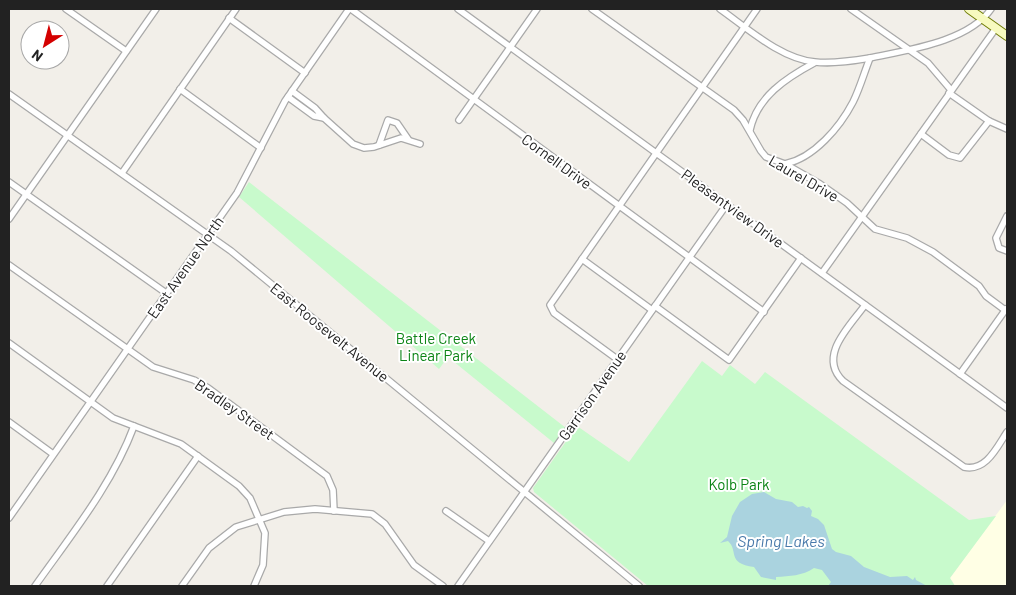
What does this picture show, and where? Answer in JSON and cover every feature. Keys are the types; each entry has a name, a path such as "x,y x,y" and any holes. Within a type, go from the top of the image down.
{"street":[{"path":"9,218 156,9"},
{"path":"122,173 236,9"},
{"name":"East Avenue North","path":"9,518 237,193 290,94 350,9"},
{"name":"Cornell Drive","path":"350,9 764,312"},
{"name":"Pleasantview Drive","path":"458,9 1007,408"},
{"path":"458,120 536,9"},
{"name":"Laurel Drive","path":"592,9 734,110 750,130 754,140 766,157 785,164 820,184 847,203 861,218 876,229 907,238 933,252 979,286 986,296 1006,309"},
{"path":"720,9 785,52 814,62 870,58 908,50 973,28 991,9"},
{"path":"617,359 552,311 551,301 757,9"},
{"path":"851,9 933,67 950,92 989,121 1007,128"},
{"path":"969,9 1007,36"},
{"path":"71,10 126,51"},
{"path":"229,18 305,73"},
{"path":"822,274 996,28"},
{"path":"785,164 802,158 822,142 840,123 852,103 870,58"},
{"path":"750,130 758,109 775,88 814,62"},
{"path":"180,89 261,148"},
{"name":"East Roosevelt Avenue","path":"9,94 208,234 639,586"},
{"path":"290,94 314,116 324,118 353,144 364,148 401,138 420,144"},
{"path":"378,145 388,120 397,122 408,139"},
{"path":"921,134 949,155 960,158 989,121"},
{"path":"9,182 166,293"},
{"name":"Garrison Avenue","path":"458,586 727,204"},
{"path":"1007,216 996,238 999,248 1007,251"},
{"path":"582,259 728,360 801,258"},
{"name":"Bradley Street","path":"9,265 153,367 194,380 208,388 327,476 333,490 334,511"},
{"path":"865,305 834,349 833,364 838,376 843,381 964,467 968,468 985,462 1007,432"},
{"path":"960,374 1006,309"},
{"path":"9,343 113,418 181,444 239,486 250,498 265,533 263,565 254,586"},
{"path":"9,422 53,454"},
{"path":"35,586 107,484 124,454 134,426"},
{"path":"107,586 198,456"},
{"path":"182,586 209,548 236,527 260,518 297,510 372,514 385,524 414,565 443,586"},
{"path":"446,511 489,541"}],"shaded area":[{"path":"1007,500 1007,586 955,586 950,578"}],"green space":[{"name":"Battle Creek Linear Park","path":"249,182 566,428 554,443 448,357 439,369 239,197"},
{"name":"Kolb Park","path":"702,361 722,376 730,365 755,384 765,372 969,520 996,516 950,578 955,586 648,586 534,492 533,488 577,426 629,462"}],"water":[{"name":"Spring Lakes","path":"764,492 776,499 792,502 798,507 809,507 812,511 811,516 818,519 824,525 832,549 836,552 851,556 864,567 890,577 907,576 913,580 915,577 916,580 927,586 828,586 831,582 822,570 814,568 800,574 776,577 776,580 761,577 754,567 736,560 733,549 728,541 720,543 727,537 732,516 740,502 752,494"}]}
